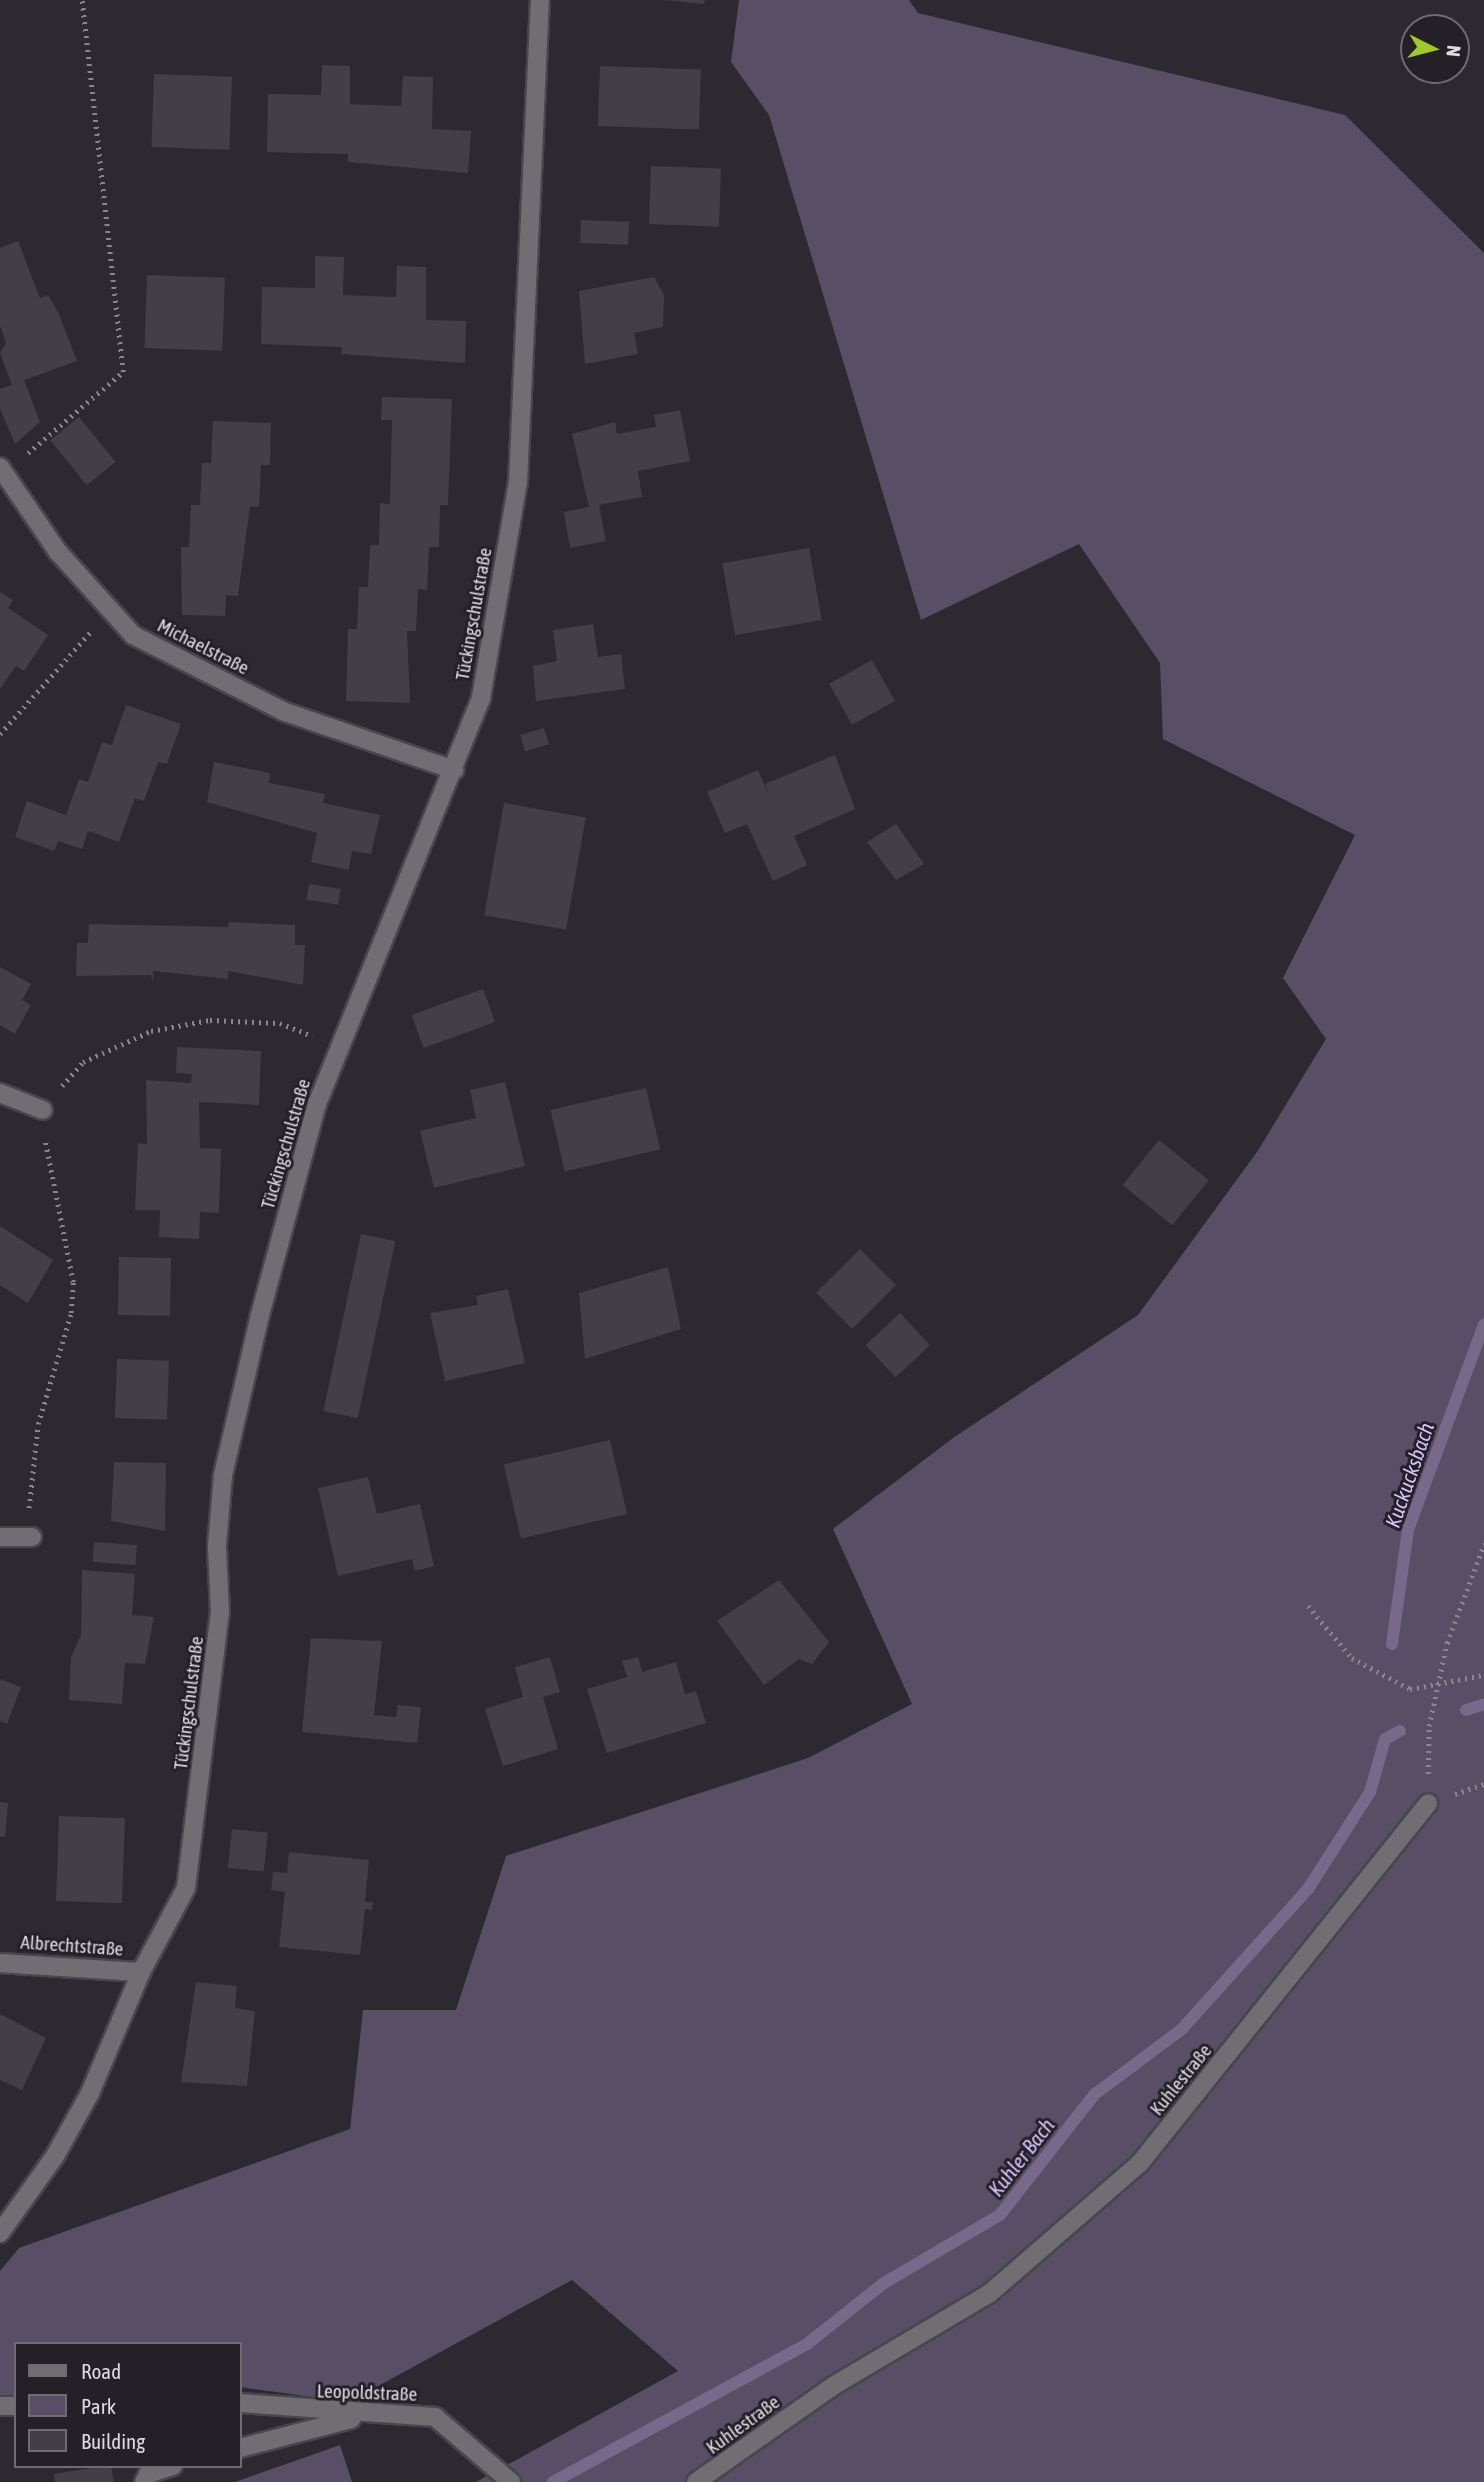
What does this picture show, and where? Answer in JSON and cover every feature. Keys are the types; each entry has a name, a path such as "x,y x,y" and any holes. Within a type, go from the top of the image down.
{"street":[{"name":"Tückingschulstraße","path":"0,2233 55,2157 90,2093 141,1972 186,1888 220,1613 217,1546 223,1475 317,1104 481,698 518,482 540,0"},
{"name":"Michaelstraße","path":"2,470 58,552 133,635 285,712 454,770"},
{"path":"0,1093 43,1110"},
{"path":"0,1537 32,1537"},
{"name":"Kuhlestraße","path":"696,2482 833,2386 990,2293 1140,2163 1428,1803"},
{"name":"Albrechtstraße","path":"0,1963 141,1972"},
{"name":"Leopoldstraße","path":"242,2403 435,2417 506,2476"},
{"path":"242,2447 371,2414"},
{"path":"144,2482 148,2474 167,2468"}],"path":[{"path":"2,470 123,373 82,0"},
{"path":"0,734 110,609"},
{"path":"32,1537 29,1502 38,1424 73,1282 48,1172 43,1110 83,1062 151,1031 210,1020 280,1023 340,1047"},
{"path":"1428,1803 1429,1726 1447,1643 1484,1544"},
{"path":"1308,1606 1352,1658 1410,1689 1484,1675"}],"green space":[{"path":"739,0 909,0 918,13 1345,115 1484,253 1484,2482 476,2482 678,2371 572,2280 349,2402 242,2387 242,2342 14,2342 14,2398 0,2399 0,2271 19,2248 350,2129 363,2010 456,2010 506,1856 808,1758 912,1704 833,1529 953,1438 1138,1315 1257,1152 1326,1039 1283,978 1355,835 1163,739 1160,663 1079,544 921,620 769,115 731,62"},
{"path":"340,2445 352,2482 235,2482"}],"building":[{"path":"663,0 705,0 704,4"},
{"path":"322,65 350,66 350,104 401,106 403,76 433,77 432,129 471,131 468,173 348,162 348,154 267,152 268,94 321,95"},
{"path":"600,66 701,70 699,129 598,126"},
{"path":"154,74 232,77 229,150 151,147"},
{"path":"651,166 721,168 719,226 649,224"},
{"path":"581,220 629,222 628,245 580,243"},
{"path":"18,241 40,298 48,295 58,312 77,361 24,380 40,422 15,444 0,409 0,389 12,385 0,353 6,343 0,326 0,248"},
{"path":"315,256 344,257 343,295 396,297 397,266 426,267 426,320 466,321 465,363 341,354 342,347 261,344 262,287 315,288"},
{"path":"147,275 225,278 222,351 144,348"},
{"path":"654,277 664,295 663,327 634,333 638,354 585,364 579,291"},
{"path":"382,397 452,399 448,505 440,505 439,547 429,547 427,590 418,589 416,631 407,631 410,703 346,701 348,629 357,629 359,587 368,587 370,545 379,545 380,503 390,504 392,420 381,420"},
{"path":"680,410 690,461 638,471 642,497 599,505 606,541 570,548 564,512 589,507 572,434 615,422 617,434 656,427 654,415"},
{"path":"79,417 116,462 87,485 50,440"},
{"path":"213,421 271,423 270,465 261,465 259,507 250,506 238,596 226,595 225,616 182,615 181,547 189,547 191,505 200,505 202,463 211,463"},
{"path":"809,548 822,620 735,635 722,563"},
{"path":"0,592 13,600 8,608 48,635 24,671 16,666 0,689"},
{"path":"593,624 598,657 621,654 625,689 536,701 533,666 557,661 553,630"},
{"path":"872,660 895,701 852,725 829,684"},
{"path":"126,705 181,724 167,764 158,762 144,801 135,798 119,842 88,831 82,849 58,841 54,851 15,837 27,801 66,815 79,779 88,782 102,742 112,745"},
{"path":"544,728 549,744 525,752 520,735"},
{"path":"835,755 855,809 794,836 807,865 773,881 747,824 725,833 707,792 758,770 769,796 765,784"},
{"path":"214,762 270,773 269,783 325,794 323,803 380,815 371,854 352,851 349,870 311,862 317,833 207,802"},
{"path":"504,803 586,817 566,930 484,915"},
{"path":"896,824 924,864 896,880 867,842"},
{"path":"309,884 341,889 338,905 306,900"},
{"path":"229,922 295,925 295,945 305,945 303,985 228,971 228,979 153,971 153,982 151,975 76,976 77,943 88,943 89,924 228,927"},
{"path":"0,967 31,984 22,1000 31,1005 15,1034 0,1025"},
{"path":"483,989 495,1022 424,1048 412,1015"},
{"path":"177,1047 261,1051 259,1105 199,1102 200,1148 221,1149 219,1213 200,1212 199,1239 159,1237 160,1210 135,1210 138,1143 147,1144 146,1080 191,1083 192,1074 176,1073"},
{"path":"505,1082 525,1166 434,1188 420,1131 476,1118 470,1090"},
{"path":"646,1088 660,1149 565,1171 551,1110"},
{"path":"1159,1140 1209,1180 1172,1225 1122,1185"},
{"path":"0,1226 53,1260 28,1303 0,1285"},
{"path":"361,1234 395,1241 358,1418 323,1411"},
{"path":"860,1249 896,1285 852,1329 816,1293"},
{"path":"119,1257 171,1258 170,1316 118,1315"},
{"path":"668,1267 681,1329 585,1359 579,1293"},
{"path":"508,1289 525,1363 445,1381 430,1313 478,1305 476,1296"},
{"path":"900,1313 930,1345 896,1377 866,1345"},
{"path":"117,1359 169,1361 167,1420 115,1418"},
{"path":"610,1440 627,1514 521,1539 504,1465"},
{"path":"114,1462 166,1463 165,1531 111,1521"},
{"path":"368,1477 377,1514 420,1504 434,1566 415,1571 412,1559 338,1576 318,1488"},
{"path":"94,1542 137,1545 136,1565 93,1562"},
{"path":"82,1570 135,1574 132,1615 154,1617 145,1664 125,1663 122,1704 69,1700 71,1657 81,1635"},
{"path":"779,1580 829,1642 812,1664 799,1659 764,1685 717,1621"},
{"path":"311,1638 382,1641 374,1715 396,1717 398,1705 421,1707 417,1743 302,1732"},
{"path":"550,1657 560,1692 543,1697 558,1749 503,1766 485,1709 523,1697 515,1667"},
{"path":"638,1657 642,1672 676,1662 685,1694 696,1691 706,1723 607,1753 587,1689 627,1677 622,1661"},
{"path":"0,1679 21,1687 7,1724 0,1721"},
{"path":"0,1802 8,1803 5,1837 0,1837"},
{"path":"59,1816 125,1818 122,1903 56,1901"},
{"path":"232,1829 268,1833 264,1872 228,1868"},
{"path":"289,1852 369,1860 365,1902 373,1902 372,1910 365,1909 360,1955 279,1947 285,1892 271,1890 273,1872 287,1873"},
{"path":"196,1982 237,1986 235,2008 255,2011 247,2086 181,2082"},
{"path":"0,2014 46,2038 22,2090 0,2080"},
{"path":"91,2468 111,2468 114,2482 55,2482 54,2474"}],"waterway":[{"name":"Kuckucksbach","path":"1392,1644 1408,1530 1484,1325"},
{"name":"Kuhler Bach","path":"1466,1710 1484,1704"},
{"name":"Kuhler Bach","path":"553,2482 807,2344 884,2283 1000,2215 1095,2094 1181,2030 1308,1889 1370,1792 1385,1739 1400,1731"}]}
